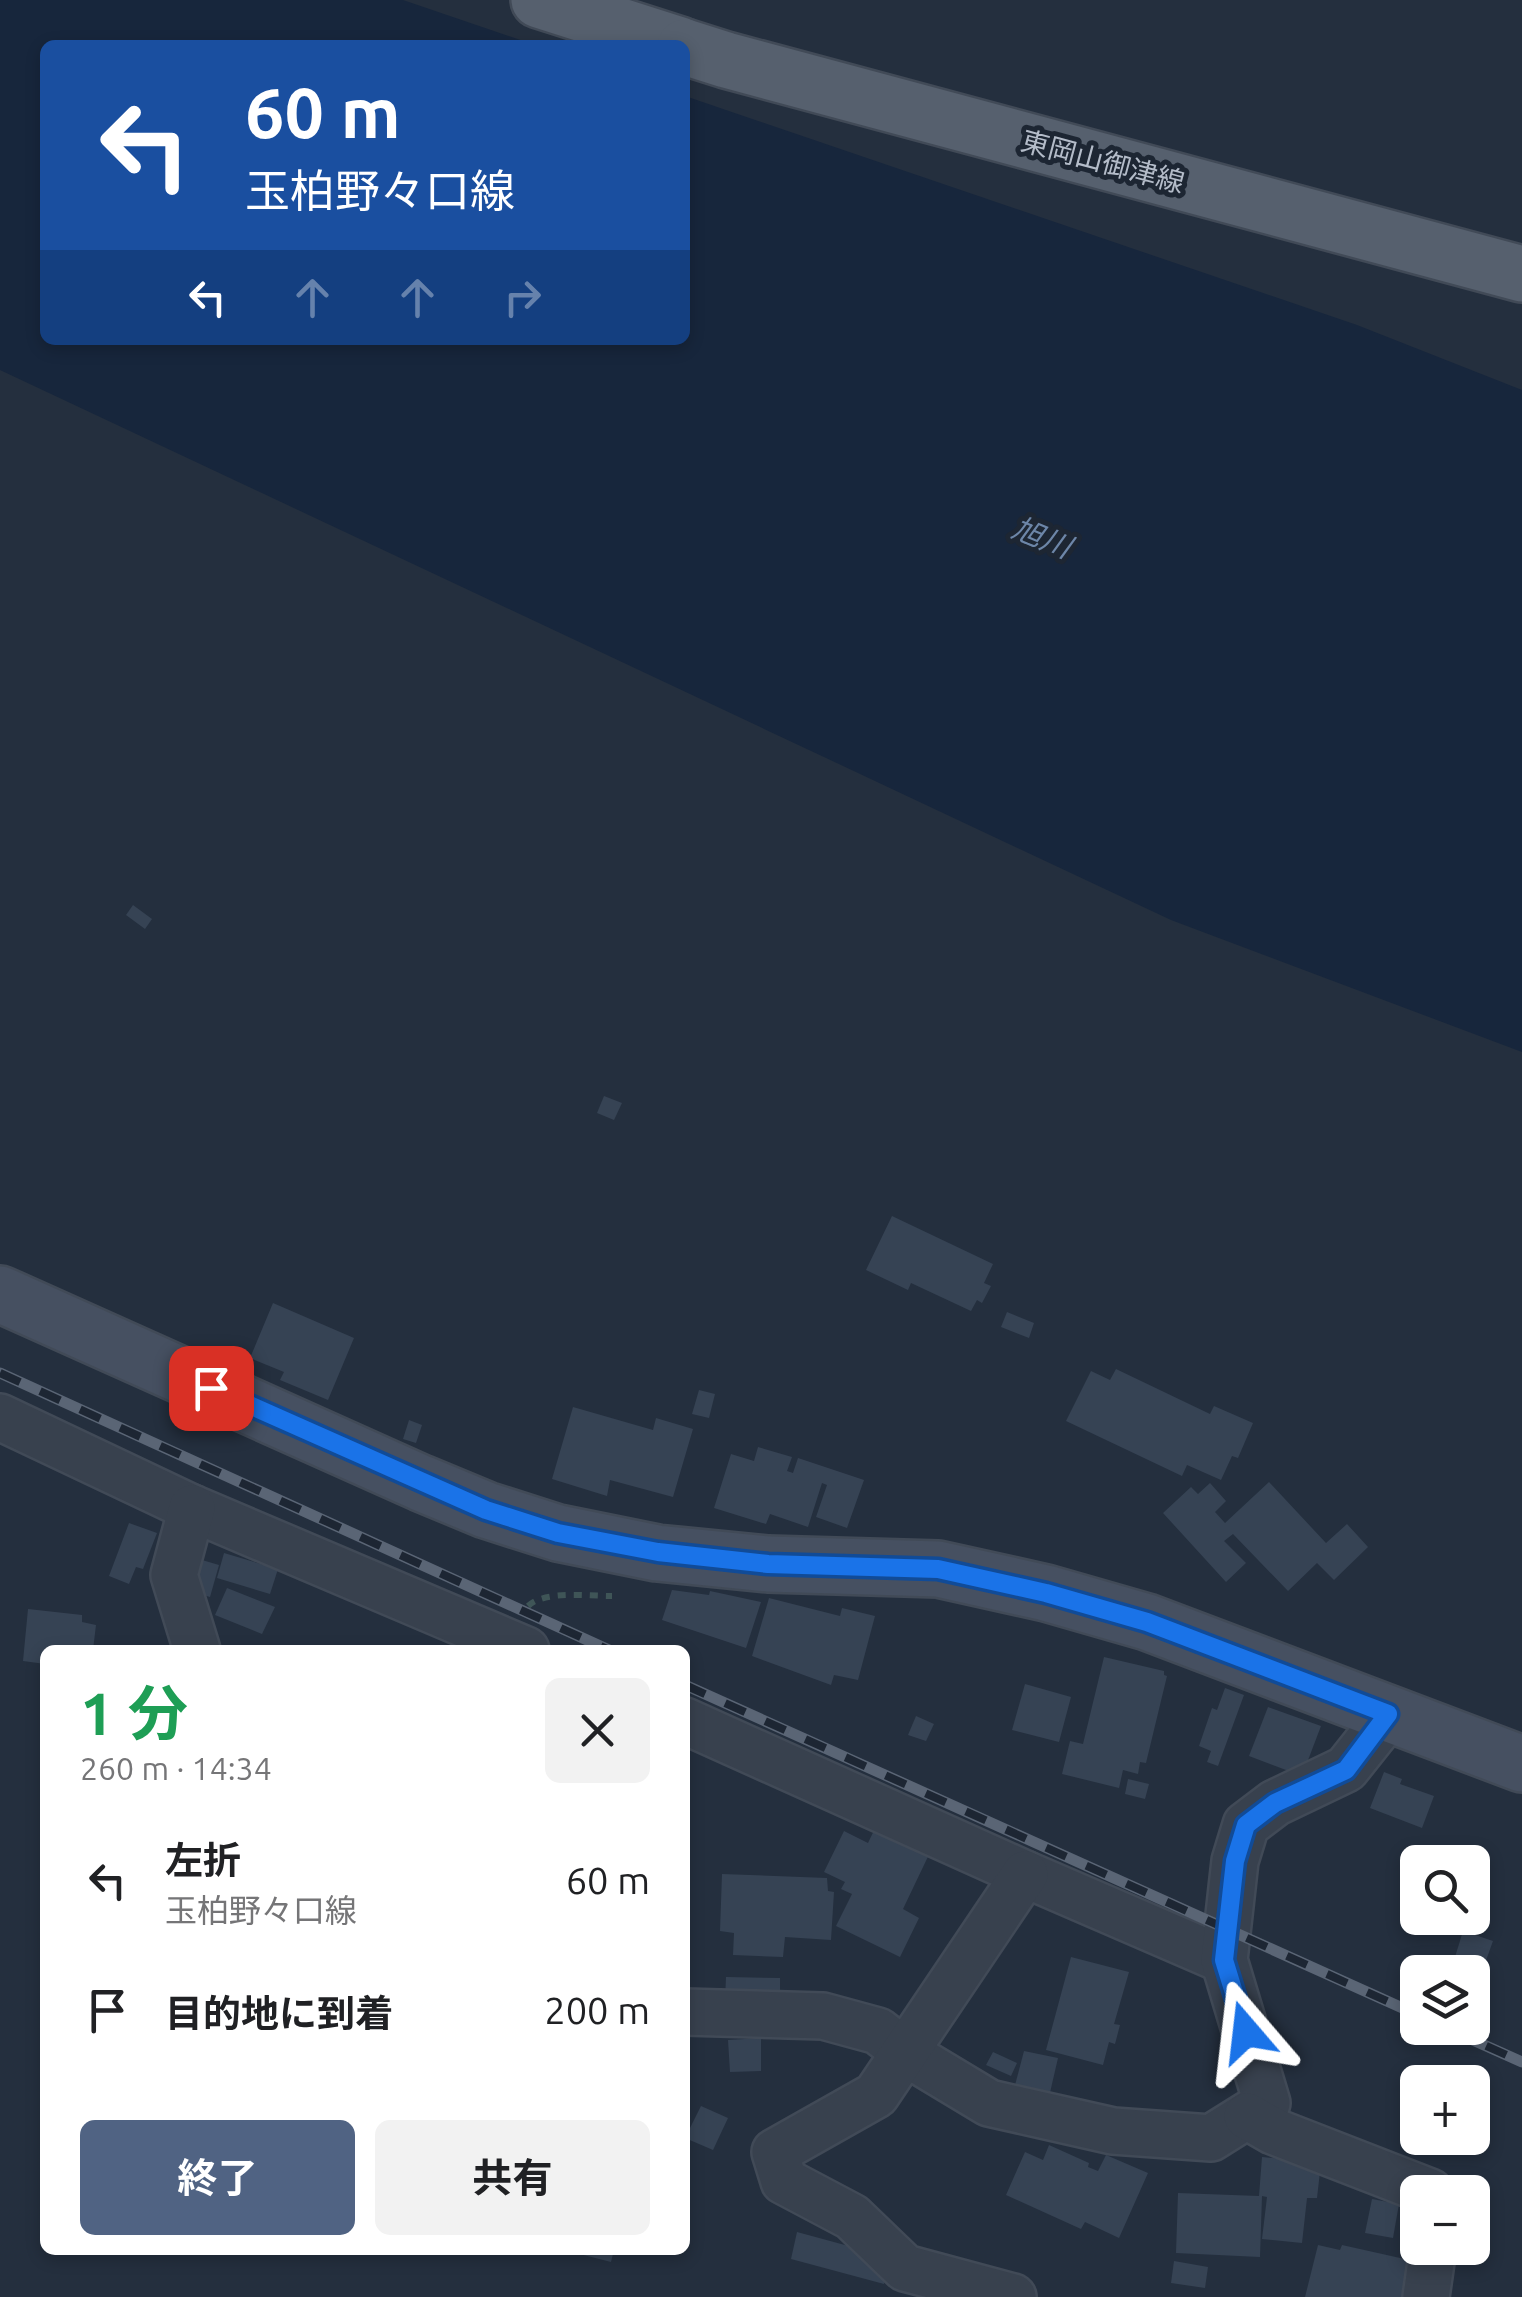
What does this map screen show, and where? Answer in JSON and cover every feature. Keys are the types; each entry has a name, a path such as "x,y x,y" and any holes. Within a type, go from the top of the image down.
{"main road":[{"name":"東岡山御津線","path":"539,0 663,40"},
{"name":"東岡山御津線","path":"690,49 1522,274"},
{"path":"0,1294 486,1510 558,1533 658,1552 768,1564 938,1569 1046,1593 1147,1622 1522,1764"}],"street":[{"path":"0,1417 192,1508 515,1645"},
{"path":"192,1508 174,1576 195,1645"},
{"path":"690,2012 823,2016 878,2031 989,2103 1113,2131 1211,2138 1267,2103 1224,1960 1235,1861 1246,1825 1275,1803 1346,1770 1388,1714"},
{"path":"690,1724 1224,1960"},
{"path":"1014,2297 905,2268 852,2217 784,2180 775,2152 876,2095 1025,1874"},
{"path":"1247,2116 1273,2131 1400,2180"},
{"path":"1426,2297 1431,2265"}],"path":[{"path":"517,1645 531,1602 544,1596 623,1596 658,1552"}],"water":[{"name":"旭川","path":"0,0 403,0 520,40 40,40 40,345 690,345 690,98 1357,325 1522,390 1522,1052 1171,920 0,370"}],"building":[{"path":"133,905 152,919 145,929 126,915"},
{"path":"604,1096 622,1103 614,1120 597,1113"},
{"path":"892,1216 993,1264 984,1283 991,1286 982,1303 977,1300 971,1311 911,1283 908,1290 866,1270"},
{"path":"273,1303 354,1338 328,1400 280,1380 284,1372 250,1358"},
{"path":"1007,1312 1034,1323 1029,1338 1001,1327"},
{"path":"1116,1369 1210,1414 1214,1406 1253,1423 1238,1458 1232,1456 1221,1480 1187,1465 1182,1476 1066,1421 1091,1371 1110,1380"},
{"path":"699,1390 715,1394 709,1418 692,1414"},
{"path":"573,1407 653,1430 656,1418 693,1429 673,1497 610,1480 607,1496 552,1479"},
{"path":"409,1420 422,1425 416,1443 403,1439"},
{"path":"758,1447 792,1457 787,1471 793,1473 798,1458 864,1480 847,1528 816,1517 827,1485 822,1483 808,1527 770,1514 766,1524 714,1508 731,1454 754,1461"},
{"path":"1269,1482 1326,1543 1347,1524 1368,1547 1334,1580 1317,1563 1288,1591 1233,1534 1224,1541 1246,1563 1226,1582 1163,1513 1191,1487 1198,1494 1210,1483 1226,1501 1215,1512 1225,1523"},
{"path":"129,1523 157,1533 143,1569 136,1567 129,1584 109,1576"},
{"path":"224,1553 278,1569 270,1594 217,1578"},
{"path":"202,1560 219,1565 210,1597 193,1592"},
{"path":"227,1588 275,1607 262,1634 215,1615"},
{"path":"672,1590 709,1595 710,1591 761,1602 746,1648 662,1620"},
{"path":"769,1598 840,1616 842,1608 875,1616 858,1680 834,1675 831,1685 752,1656"},
{"path":"28,1609 82,1615 82,1622 96,1625 94,1645 40,1645 40,1663 23,1661"},
{"path":"1104,1657 1164,1671 1167,1676 1146,1763 1140,1762 1138,1774 1123,1770 1119,1788 1062,1774 1070,1741 1083,1744"},
{"path":"1025,1684 1071,1697 1059,1742 1012,1730"},
{"path":"1225,1688 1244,1695 1218,1766 1207,1762 1211,1751 1199,1746 1212,1708 1217,1710"},
{"path":"1268,1707 1321,1726 1302,1776 1249,1756"},
{"path":"916,1716 934,1724 926,1741 908,1735"},
{"path":"1384,1772 1402,1779 1400,1784 1434,1796 1422,1828 1370,1808"},
{"path":"1128,1779 1149,1784 1145,1799 1125,1794"},
{"path":"880,1818 934,1844 903,1909 919,1918 900,1957 836,1926 852,1894 841,1889 845,1882 824,1872 844,1831 868,1843"},
{"path":"722,1874 827,1878 828,1891 834,1892 831,1940 785,1937 783,1957 733,1955 734,1933 720,1931"},
{"path":"1462,1935 1493,1941 1488,1955 1456,1955"},
{"path":"1071,1957 1129,1972 1114,2024 1120,2025 1115,2044 1109,2042 1103,2065 1046,2050"},
{"path":"726,1977 780,1978 780,2004 725,2001"},
{"path":"761,2038 761,2071 730,2072 728,2040"},
{"path":"1024,2051 1058,2058 1049,2097 1014,2089"},
{"path":"993,2052 1017,2063 1011,2076 986,2065"},
{"path":"701,2106 728,2118 713,2150 690,2140 690,2128"},
{"path":"1049,2145 1098,2171 1106,2155 1148,2173 1119,2238 1085,2222 1081,2229 1006,2195 1025,2152 1043,2160"},
{"path":"1262,2157 1321,2163 1317,2198 1307,2198 1302,2243 1262,2239 1267,2197 1262,2196 1260,2257 1176,2253 1178,2193 1259,2196"},
{"path":"1372,2199 1399,2204 1393,2238 1365,2233"},
{"path":"797,2232 867,2251 888,2270 884,2284 791,2259"},
{"path":"1318,2245 1340,2250 1342,2245 1400,2258 1400,2265 1417,2265 1410,2297 1305,2297"},
{"path":"584,2255 613,2255 611,2262"},
{"path":"1174,2261 1208,2267 1205,2288 1171,2283"}],"railway":[{"path":"0,1373 598,1645"},
{"path":"690,1687 1400,2007"},
{"path":"1484,2045 1522,2062"}],"route":[{"path":"211,1388 421,1483 486,1510 558,1533 658,1552 768,1564 938,1569 1046,1593 1147,1622 1388,1714 1346,1770 1275,1803 1246,1825 1235,1861 1224,1960 1246,2032"}]}
